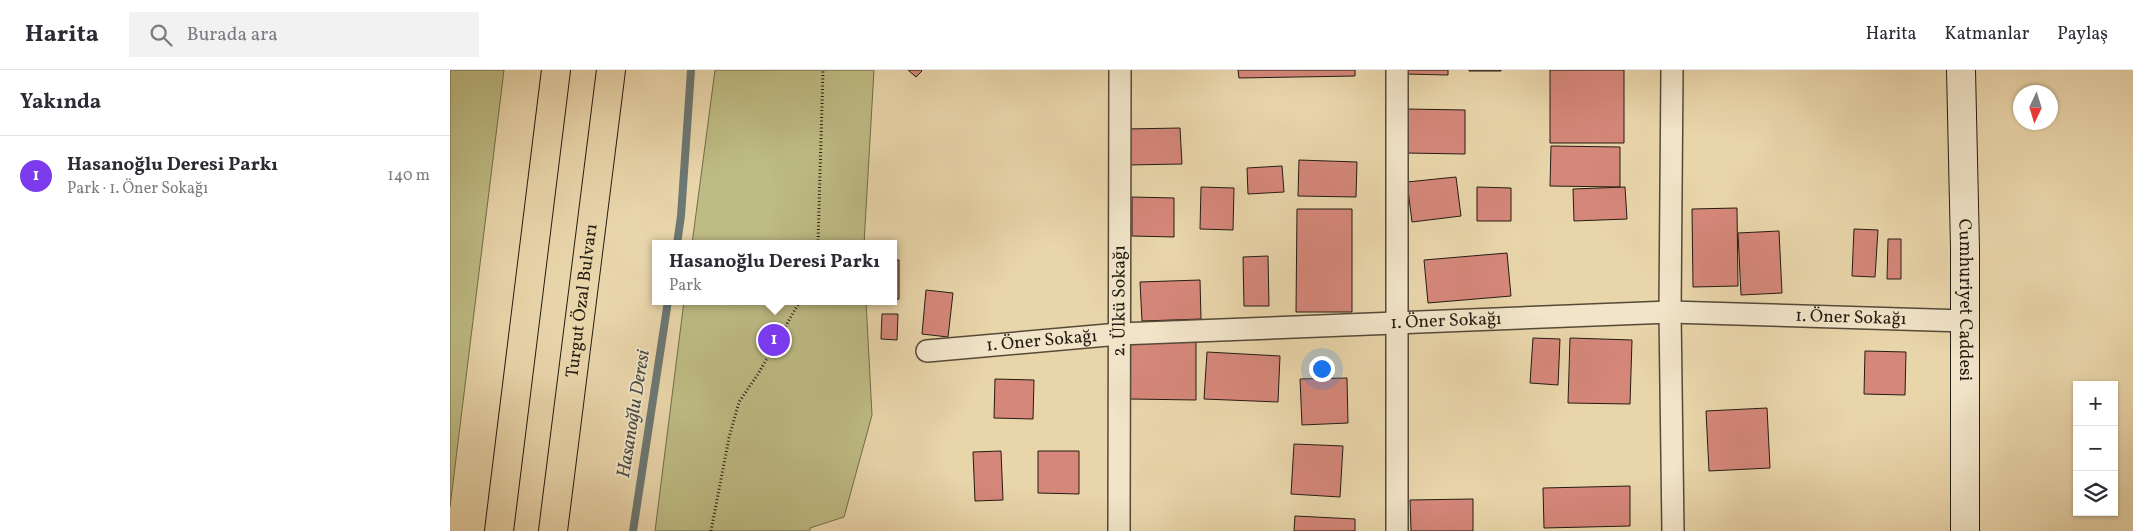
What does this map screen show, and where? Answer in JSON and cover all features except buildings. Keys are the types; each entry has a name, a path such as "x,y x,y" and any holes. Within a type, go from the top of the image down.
{"main road":[{"path":"499,531 556,70"},
{"name":"Turgut Özal Bulvarı","path":"553,531 611,70"},
{"name":"Cumhuriyet Caddesi","path":"1961,70 1965,321 1965,531"}],"street":[{"name":"2. Ülkü Sokağı","path":"1119,531 1120,70"},
{"path":"1397,70 1397,531"},
{"path":"1672,70 1670,312 1673,531"},
{"name":"1. Öner Sokağı","path":"927,351 1119,334 1670,312 1965,321"}],"path":[{"path":"818,240 823,70"},
{"path":"711,531 729,438 739,402 758,374 798,305"}],"shaded area":[{"path":"450,70 504,70 450,507"},
{"path":"715,70 874,70 864,240 693,240"},
{"path":"683,305 866,305 872,415 844,517 810,528 810,531 655,531"}],"waterway":[{"name":"Hasanoğlu Deresi","path":"678,240 681,216 691,70"},
{"name":"Hasanoğlu Deresi","path":"633,531 667,305"}],"place":[{"name":"Hasanoğlu Deresi Parkı","path":"774,340"}]}
